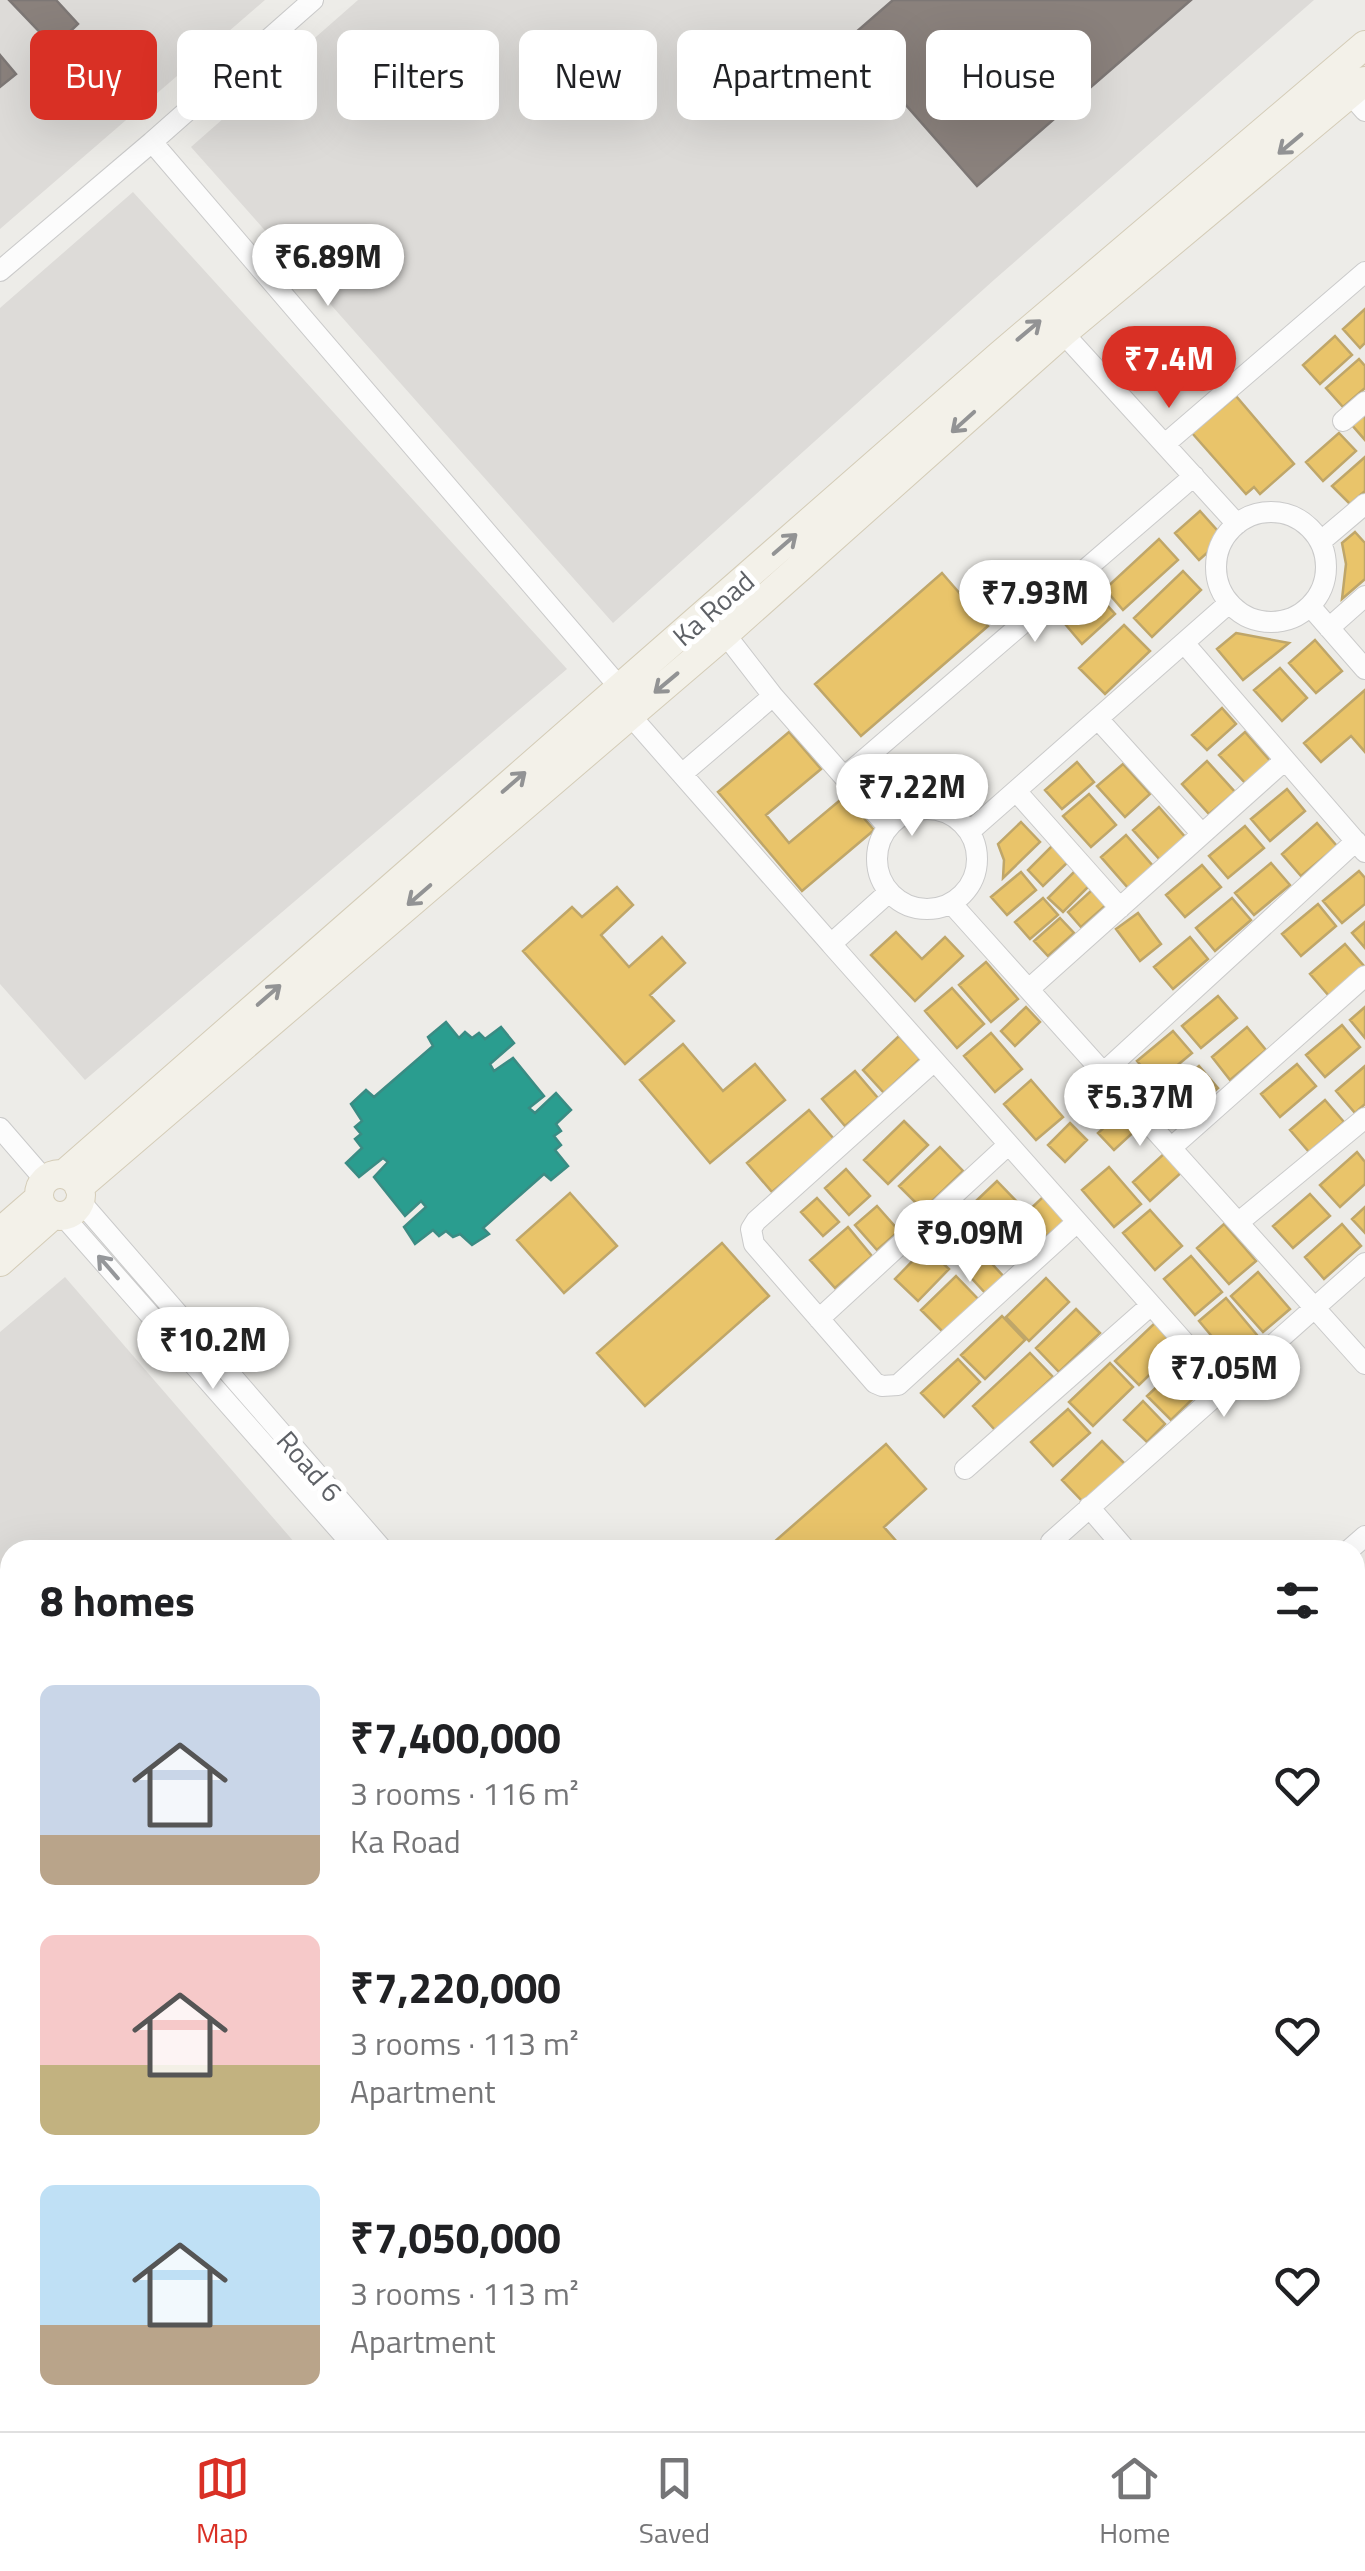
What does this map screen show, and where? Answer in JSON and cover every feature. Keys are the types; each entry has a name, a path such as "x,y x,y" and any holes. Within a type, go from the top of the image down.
{"main road":[{"name":"Ka Road","path":"0,1262 61,1196 625,701 1000,354 1365,46"},
{"name":"Ka Road","path":"625,701 725,634 1063,333 1360,95"},
{"name":"Ka Road","path":"0,1232 61,1196"}],"street":[{"path":"0,271 313,0"},
{"path":"152,142 625,701 682,774 1224,1387"},
{"path":"1165,444 1365,272"},
{"path":"1063,333 1237,524"},
{"path":"1343,421 1365,402"},
{"path":"844,777 1194,476"},
{"path":"1320,542 1365,504"},
{"path":"1277,512 1309,528 1320,542 1325,559 1325,577 1310,606 1276,622 1243,614 1229,603 1220,590 1216,558 1221,543 1237,524 1259,513 1277,512"},
{"path":"1329,628 1365,596"},
{"path":"969,832 1229,603"},
{"path":"1310,606 1365,670"},
{"path":"725,634 888,827"},
{"path":"1104,1072 1360,847 1184,643"},
{"path":"682,774 774,696"},
{"path":"1098,718 1202,834"},
{"path":"1029,990 1284,760"},
{"path":"1016,790 1120,908"},
{"path":"930,809 958,820 976,847 977,863 964,893 952,903 922,909 908,906 889,892 878,872 876,857 888,827 900,817 930,809"},
{"path":"831,944 889,892"},
{"path":"952,903 1365,1364"},
{"path":"1172,1147 1365,976"},
{"path":"933,1062 751,1229 754,1244 875,1382 882,1386 898,1385 1076,1222"},
{"path":"1239,1222 1365,1118"},
{"path":"0,1128 61,1196"},
{"path":"819,1318 1008,1146"},
{"name":"Road 6","path":"61,1196 349,1540"},
{"name":"Road 6","path":"61,1196 374,1540"},
{"path":"1053,1540 1365,1262"},
{"path":"965,1469 1151,1306"},
{"path":"1089,1507 1117,1540"}],"shaded area":[{"path":"0,0 265,0 230,30 177,30 177,76 157,93 157,30 30,30 30,120 126,120 0,229"},
{"path":"358,0 1314,0 995,279 613,623 191,147 222,120 317,120 317,36"},
{"path":"133,192 567,669 85,1080 0,984 0,308"},
{"path":"65,1277 292,1540 0,1540 0,1332"}],"building: Homes":[{"path":"1365,309 1365,343 1360,348 1343,329"},
{"path":"1335,336 1352,355 1320,384 1303,365"},
{"path":"1359,359 1365,366 1365,388 1343,407 1326,388"},
{"path":"1236,396 1294,464 1260,494 1254,487 1246,494 1192,433"},
{"path":"1365,411 1365,440 1351,424"},
{"path":"1339,433 1356,451 1323,481 1306,462"},
{"path":"1365,457 1365,491 1350,504 1332,486"},
{"path":"1200,511 1224,538 1199,560 1175,533"},
{"path":"1355,532 1365,543 1365,579 1342,599 1346,564 1342,543"},
{"path":"1159,539 1178,560 1123,610 1105,589"},
{"path":"1183,571 1201,590 1152,637 1134,618"},
{"path":"942,573 988,626 861,736 815,684"},
{"path":"1098,595 1115,614 1082,644 1065,624"},
{"path":"1124,625 1150,651 1105,694 1079,668"},
{"path":"1236,633 1289,643 1243,680 1217,649"},
{"path":"1315,640 1342,671 1316,693 1289,663"},
{"path":"1280,668 1307,698 1282,721 1254,690"},
{"path":"1365,690 1365,752 1351,736 1321,762 1304,743"},
{"path":"1222,708 1236,724 1207,750 1192,735"},
{"path":"789,732 821,769 766,815 789,843 845,796 874,830 802,891 718,792"},
{"path":"1245,732 1272,763 1247,785 1219,755"},
{"path":"1207,761 1235,792 1209,814 1182,784"},
{"path":"1077,762 1094,782 1062,809 1045,790"},
{"path":"1123,764 1150,794 1125,817 1097,786"},
{"path":"1287,789 1305,811 1270,841 1251,819"},
{"path":"1089,794 1116,825 1091,847 1063,816"},
{"path":"1159,807 1186,838 1161,861 1133,830"},
{"path":"1021,822 1040,842 1003,878 1004,860 998,844"},
{"path":"1317,823 1337,846 1301,876 1282,854"},
{"path":"1245,826 1264,848 1228,878 1209,856"},
{"path":"1126,835 1153,866 1128,888 1101,857"},
{"path":"1053,845 1069,861 1043,886 1028,870"},
{"path":"1271,863 1290,885 1254,915 1235,893"},
{"path":"1202,865 1221,887 1185,917 1166,895"},
{"path":"1075,871 1090,885 1063,912 1048,898"},
{"path":"1359,871 1365,878 1365,904 1342,923 1323,901"},
{"path":"1021,872 1036,890 1007,915 991,897"},
{"path":"617,887 633,905 601,935 629,967 662,937 685,963 650,995 674,1021 625,1064 523,951 572,907 582,917"},
{"path":"1092,890 1106,905 1081,927 1068,912"},
{"path":"1043,898 1058,915 1030,939 1015,922"},
{"path":"1232,898 1251,920 1215,951 1196,928"},
{"path":"1318,904 1336,926 1301,956 1282,934"},
{"path":"1138,913 1161,944 1140,961 1116,929"},
{"path":"1060,918 1074,933 1048,956 1034,941"},
{"path":"1365,922 1365,948 1352,933"},
{"path":"896,932 922,959 945,937 963,956 915,1001 871,955"},
{"path":"1190,937 1208,959 1173,989 1154,967"},
{"path":"1345,944 1364,966 1329,996 1310,974"},
{"path":"986,962 1018,999 991,1022 959,985"},
{"path":"952,988 984,1024 957,1048 925,1011"},
{"path":"1218,996 1237,1018 1201,1048 1182,1026"},
{"path":"1026,1007 1040,1022 1015,1046 1001,1031"},
{"path":"1365,1007 1365,1038 1350,1020"},
{"path":"1342,1025 1360,1047 1325,1077 1306,1055"},
{"path":"1247,1027 1266,1050 1230,1080 1212,1057"},
{"path":"1173,1031 1192,1053 1156,1083 1137,1061"},
{"path":"991,1033 1022,1069 995,1092 964,1056"},
{"path":"899,1036 920,1059 884,1093 863,1070"},
{"path":"683,1044 723,1091 755,1064 785,1100 710,1163 640,1080"},
{"path":"1297,1064 1316,1086 1280,1117 1261,1094"},
{"path":"1199,1066 1218,1088 1182,1118 1163,1096"},
{"path":"1365,1066 1365,1104 1355,1113 1336,1091"},
{"path":"855,1071 878,1098 845,1126 822,1099"},
{"path":"1031,1080 1063,1117 1036,1140 1004,1104"},
{"path":"1325,1100 1344,1122 1309,1152 1290,1130"},
{"path":"809,1110 834,1139 772,1192 747,1163"},
{"path":"1122,1111 1138,1128 1114,1150 1098,1133"},
{"path":"904,1121 928,1145 888,1184 864,1160"},
{"path":"1070,1123 1087,1140 1065,1162 1048,1145"},
{"path":"940,1147 963,1171 923,1210 899,1186"},
{"path":"1166,1152 1183,1171 1150,1201 1133,1182"},
{"path":"1357,1152 1365,1162 1365,1184 1340,1207 1320,1185"},
{"path":"1109,1167 1141,1204 1114,1227 1082,1190"},
{"path":"846,1169 870,1196 849,1215 825,1188"},
{"path":"997,1181 1020,1205 980,1244 956,1220"},
{"path":"570,1193 617,1246 564,1293 517,1240"},
{"path":"1310,1194 1330,1216 1293,1248 1273,1226"},
{"path":"1043,1197 1066,1222 1031,1253 1009,1229"},
{"path":"817,1198 839,1222 823,1236 801,1212"},
{"path":"877,1206 899,1231 877,1250 855,1225"},
{"path":"1365,1207 1365,1233 1352,1219"},
{"path":"1150,1210 1182,1246 1155,1270 1123,1233"},
{"path":"953,1218 978,1246 959,1263 938,1240 948,1231 944,1226"},
{"path":"1224,1224 1256,1261 1229,1284 1197,1248"},
{"path":"1342,1224 1361,1246 1324,1279 1305,1257"},
{"path":"848,1227 872,1256 835,1288 810,1260"},
{"path":"722,1243 769,1296 645,1406 597,1353"},
{"path":"926,1247 949,1269 918,1301 895,1279"},
{"path":"983,1254 1005,1278 987,1295 965,1271"},
{"path":"1191,1256 1222,1292 1195,1315 1164,1279"},
{"path":"1258,1272 1290,1309 1263,1332 1231,1296"},
{"path":"956,1276 979,1300 944,1333 921,1310"},
{"path":"1046,1278 1069,1302 1029,1341 1006,1317"},
{"path":"1226,1298 1257,1335 1230,1358 1199,1321"},
{"path":"1076,1309 1100,1333 1059,1372 1036,1348"},
{"path":"1002,1316 1025,1340 985,1379 961,1355"},
{"path":"1156,1322 1179,1346 1139,1385 1115,1361"},
{"path":"1030,1353 1053,1377 995,1430 973,1406"},
{"path":"1188,1357 1211,1381 1171,1420 1147,1396"},
{"path":"958,1359 980,1382 944,1417 921,1393"},
{"path":"1110,1363 1133,1387 1093,1426 1069,1402"},
{"path":"1143,1401 1165,1424 1147,1442 1124,1420"},
{"path":"1068,1409 1090,1433 1053,1466 1031,1442"},
{"path":"1102,1441 1126,1465 1085,1504 1062,1480"},
{"path":"886,1444 926,1489 884,1527 895,1540 776,1540"}],"building: Schools":[{"path":"446,1022 459,1038 465,1032 472,1038 479,1033 485,1039 501,1027 514,1043 490,1064 494,1071 513,1058 544,1096 529,1108 535,1113 556,1093 571,1110 556,1124 561,1131 554,1136 561,1145 555,1150 568,1166 551,1180 544,1174 483,1228 489,1234 472,1245 460,1234 453,1237 446,1231 439,1236 433,1230 415,1244 404,1227 426,1207 421,1201 405,1216 374,1177 388,1162 383,1158 359,1177 346,1163 362,1148 355,1139 361,1134 355,1127 362,1121 351,1104 366,1090 374,1097 433,1046 428,1037"}],"building: Industry":[{"path":"9,0 56,0 78,24 72,30 38,30"},
{"path":"893,0 1191,0 1091,87 1091,30 926,30 926,120 1053,120 977,186 906,105 906,30 858,30"},
{"path":"0,55 16,74 0,87"}]}
